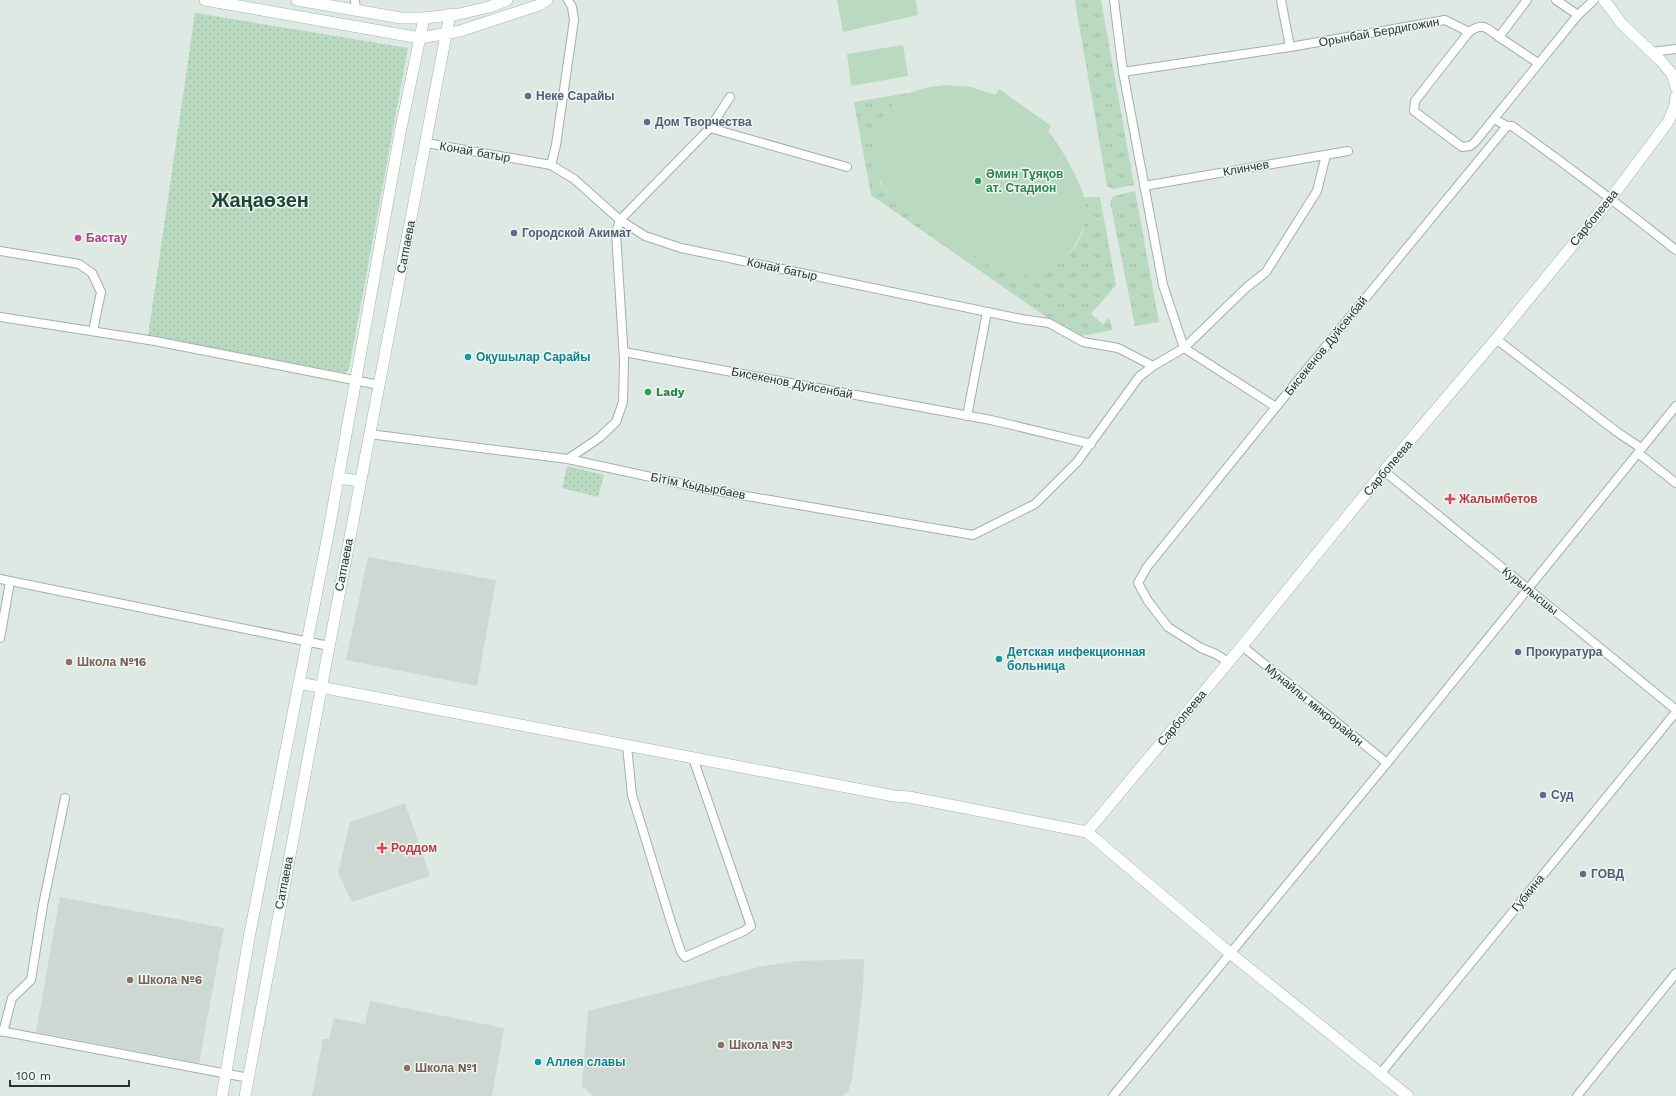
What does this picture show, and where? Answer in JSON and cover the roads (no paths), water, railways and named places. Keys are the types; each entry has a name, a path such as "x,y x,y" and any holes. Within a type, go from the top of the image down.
{"street":[{"path":"205,0 420,38 460,31 539,5 547,0"},
{"path":"297,0 356,5 400,18 424,18 450,14 489,7 507,0"},
{"path":"552,165 574,20 572,7 568,0"},
{"path":"1114,0 1123,72 1163,285 1184,348 1276,407"},
{"path":"1281,0 1290,47"},
{"path":"1499,37 1527,0"},
{"path":"1556,0 1578,15"},
{"path":"1538,63 1486,27 1476,27 1469,32 1415,101 1414,111 1462,147 1470,146 1494,119 1578,15 1594,0"},
{"path":"1604,0 1622,24 1672,74 1676,87"},
{"name":"Сатпаева","path":"245,1096 360,481 450,14"},
{"name":"Сатпаева","path":"222,1096 249,938 338,478 400,133 424,18"},
{"name":"Орынбай Бердигожин","path":"1123,72 1290,47 1445,20 1469,32"},
{"path":"1651,52 1676,49"},
{"name":"Сарбопеева","path":"1086,832 1242,646 1384,471 1496,339 1611,198 1668,122 1675,106 1676,96"},
{"path":"568,459 600,438 616,422 623,402 624,352 616,233 620,220 710,128 730,97"},
{"path":"1494,119 1507,126 1512,126 1611,198 1676,250"},
{"name":"Бисекенов Дуйсенбай","path":"1228,662 1216,654 1201,648 1168,627 1148,601 1138,583 1147,567 1276,407 1507,126"},
{"path":"710,128 847,167"},
{"name":"Конай батыр","path":"426,143 552,165 574,179 620,220 645,236 681,248 987,312 1049,323 1083,342 1118,348 1153,366"},
{"name":"Клинчев","path":"1144,186 1348,151"},
{"name":"Бiтiм Кыдырбаев","path":"369,434 568,459 706,489 973,534 1035,504 1077,462 1139,376 1184,348 1247,287 1266,272 1317,191 1326,155"},
{"path":"0,251 79,264 92,273 101,292 93,331"},
{"path":"967,416 987,312"},
{"path":"0,317 155,341 379,385"},
{"path":"1496,339 1640,450 1676,483"},
{"name":"Бисекенов Дуйсенбай","path":"624,352 967,416 1091,444"},
{"path":"1113,1096 1387,763 1676,406"},
{"name":"Курылысшы","path":"1384,471 1676,711"},
{"path":"338,478 360,481"},
{"path":"0,579 329,646"},
{"path":"0,638 10,582"},
{"name":"Мунайлы микрорайон","path":"1242,646 1387,763"},
{"path":"299,683 858,789 909,797 1086,832 1230,954 1380,1073 1403,1094"},
{"name":"Губкина","path":"1380,1073 1676,711"},
{"path":"628,746 632,795 670,922 680,952 685,957 744,931 751,926 693,758"},
{"path":"65,798 43,905 32,980 12,998 1,1032 249,1078"},
{"path":"1576,1096 1676,973"}],"place":[{"name":"Неке Сарайы","path":"528,96"},
{"name":"Дом Творчества","path":"647,122"},
{"name":"Әмин Тұяқов ат. Стадион","path":"978,181"},
{"name":"Городской Акимат","path":"514,233"},
{"name":"Бастау","path":"78,238"},
{"name":"Оқушылар Сарайы","path":"468,357"},
{"name":"Lady","path":"648,392"},
{"name":"Жалымбетов","path":"1450,499"},
{"name":"Прокуратура","path":"1518,652"},
{"name":"Детская инфекционная больница","path":"999,659"},
{"name":"Школа №16","path":"69,662"},
{"name":"Суд","path":"1543,795"},
{"name":"Роддом","path":"382,848"},
{"name":"ГОВД","path":"1583,874"},
{"name":"Школа №6","path":"130,980"},
{"name":"Школа №3","path":"721,1045"},
{"name":"Аллея славы","path":"538,1062"},
{"name":"Школа №1","path":"407,1068"}],"district":[{"name":"Жаңаөзен","path":"260,200"}]}
